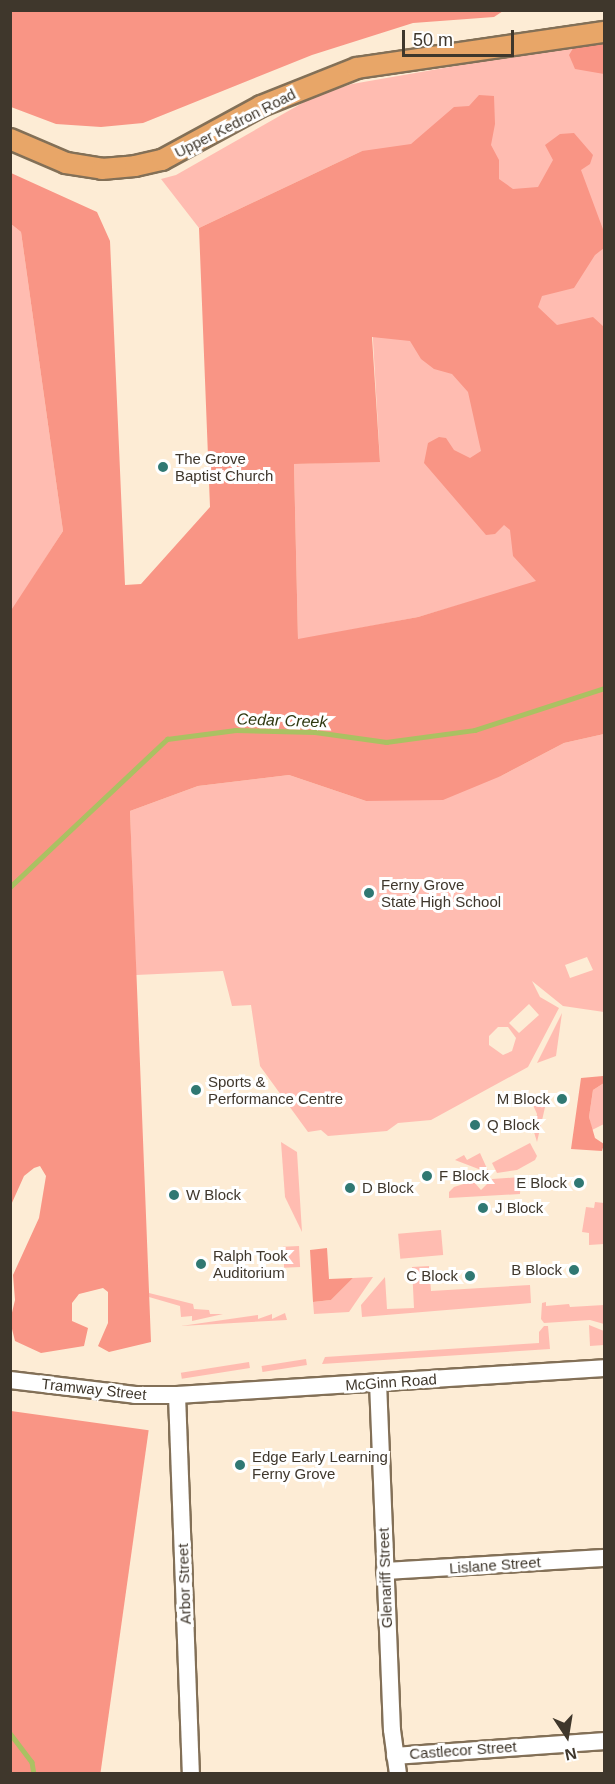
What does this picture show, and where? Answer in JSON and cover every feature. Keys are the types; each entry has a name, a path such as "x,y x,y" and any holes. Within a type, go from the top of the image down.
{"main road":[{"name":"Upper Kedron Road","path":"10,139 66,163 102,169 135,166 162,160 261,106 357,68 604,32"}],"street":[{"name":"McGinn Road","path":"177,1395 604,1368"},
{"name":"Tramway Street","path":"10,1380 135,1395 177,1395"},
{"name":"Glenariff Street","path":"378,1382 394,1756 398,1773"},
{"name":"Arbor Street","path":"177,1395 191,1773"},
{"name":"Lislane Street","path":"385,1571 604,1558"},
{"name":"Castlecor Street","path":"394,1756 604,1741"}],"shaded area":[{"path":"10,11 503,11 494,17 413,23 312,55 143,123 101,127 56,124 11,107"},
{"path":"604,40 604,563 418,617 298,640 294,464 380,461 362,151 199,228 161,179 176,175 313,97 352,84"},
{"path":"604,40 604,74 575,69 569,55 575,45"},
{"path":"479,95 494,96 495,124 491,145 499,160 499,179 513,189 538,187 553,160 545,145 560,134 574,133 593,155 590,164 581,170 604,232 604,248 595,255 574,288 542,296 538,307 557,325 593,317 604,327 604,734 564,743 501,776 443,800 366,801 289,775 198,786 130,811 151,1342 109,1352 98,1346 108,1323 108,1292 103,1288 79,1294 72,1303 72,1321 88,1328 84,1346 41,1353 15,1341 10,1321 15,1300 13,1275 39,1218 46,1176 40,1166 24,1176 11,1205 10,612 63,531 21,232 11,224 11,173 97,212 110,241 125,585 141,584 210,507 199,228 362,151 411,144 454,107 469,106","holes":["372,337 410,341 421,359 434,369 452,374 468,392 481,451 470,458 454,450 446,438 439,437 428,443 424,463 486,535 495,534 504,525 510,530 513,556 536,581 418,617 298,639 294,464 380,462"]},
{"path":"11,224 21,232 63,531 11,612"},
{"path":"604,734 604,1012 563,1006 532,981 540,997 559,1008 528,1067 431,1120 398,1123 387,1131 328,1136 321,1130 308,1132 260,1066 251,1005 232,1006 223,971 136,975 130,811 198,786 289,775 366,801 501,776 564,743","holes":["587,957 593,970 570,978 565,965","529,1004 539,1015 519,1033 509,1023","498,1027 508,1027 516,1038 512,1051 503,1055 489,1045 489,1036"]},
{"path":"562,1013 556,1056 537,1063"},
{"path":"603,1076 604,1083 593,1090 589,1117 595,1138 604,1144 602,1151 571,1149 581,1078"},
{"path":"604,1083 604,1124 592,1130 589,1117 593,1090"},
{"path":"537,1097 546,1103 537,1142 534,1132 537,1114 533,1098"},
{"path":"281,1142 297,1152 302,1232 285,1197"},
{"path":"530,1143 537,1156 535,1160 517,1170 497,1173 492,1163"},
{"path":"480,1153 489,1173 455,1160 464,1155 467,1160"},
{"path":"521,1177 520,1194 449,1198 449,1192 454,1187 473,1181 481,1190 492,1179"},
{"path":"595,1202 604,1203 604,1244 589,1245 589,1233 582,1232 586,1207 594,1208"},
{"path":"441,1230 443,1255 400,1259 398,1234"},
{"path":"299,1246 300,1267 284,1268 283,1247"},
{"path":"327,1248 329,1279 353,1278 331,1300 313,1302 310,1250"},
{"path":"429,1266 431,1291 530,1285 531,1303 362,1317 361,1305 385,1277 387,1309 414,1308 412,1267"},
{"path":"373,1277 349,1312 314,1314 313,1302 331,1300 353,1278"},
{"path":"149,1293 193,1304 194,1309 209,1310 210,1314 223,1314 192,1321 192,1316 181,1317 180,1306 149,1297"},
{"path":"546,1302 546,1306 604,1305 604,1324 590,1320 544,1323 541,1319 542,1303"},
{"path":"285,1313 287,1320 181,1326 258,1315 258,1319 272,1314 272,1319"},
{"path":"589,1325 604,1331 604,1345 590,1346"},
{"path":"544,1326 548,1326 550,1349 322,1364 325,1357 539,1343 539,1332"},
{"path":"306,1359 307,1365 262,1372 262,1366"},
{"path":"249,1362 250,1368 182,1379 181,1373"},
{"path":"11,1411 149,1430 100,1774 10,1774"}],"waterway":[{"name":"Cedar Creek","path":"10,887 167,739 235,730 315,732 386,742 475,730 604,688"},
{"name":"Cedar Creek","path":"10,1733 32,1762 34,1774"}],"place":[{"name":"The Grove Baptist Church","path":"163,467"},
{"name":"Ferny Grove State High School","path":"369,893"},
{"name":"Sports & Performance Centre","path":"196,1090"},
{"name":"M Block","path":"562,1099"},
{"name":"Q Block","path":"475,1125"},
{"name":"F Block","path":"427,1176"},
{"name":"E Block","path":"579,1183"},
{"name":"D Block","path":"350,1188"},
{"name":"W Block","path":"174,1195"},
{"name":"J Block","path":"483,1208"},
{"name":"Ralph Took Auditorium","path":"201,1264"},
{"name":"B Block","path":"574,1270"},
{"name":"C Block","path":"470,1276"},
{"name":"Edge Early Learning Ferny Grove","path":"240,1465"}]}
